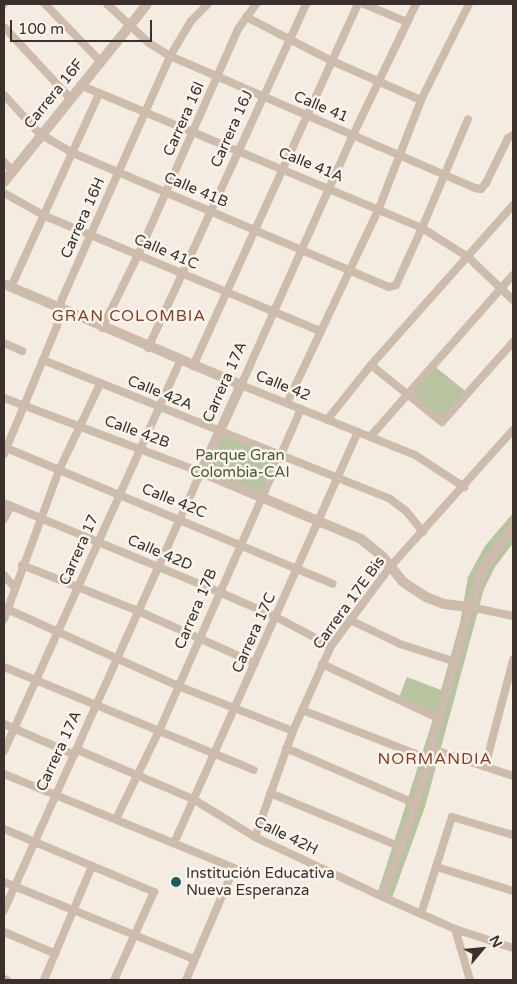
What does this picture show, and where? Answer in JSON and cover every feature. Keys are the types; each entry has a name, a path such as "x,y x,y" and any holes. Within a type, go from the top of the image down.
{"street":[{"path":"45,4 100,61"},
{"name":"Calle 41","path":"107,4 129,26 170,56 398,156 481,189 512,135"},
{"name":"Carrera 16F","path":"4,182 40,134 147,4"},
{"name":"Carrera 16H","path":"5,450 57,326 59,310 170,56 191,22 208,4"},
{"name":"Carrera 16I","path":"102,328 138,255 246,17 256,4"},
{"name":"Carrera 16J","path":"148,348 212,211 261,96 306,4"},
{"path":"193,366 254,228 308,116 358,4"},
{"path":"364,4 407,22"},
{"name":"Carrera 17A","path":"4,911 353,135 416,4"},
{"path":"287,403 348,269 379,208 421,100 469,4"},
{"path":"246,17 332,61 421,100"},
{"path":"4,27 70,98"},
{"name":"Calle 41A","path":"80,85 379,208 422,228 468,257 513,300"},
{"path":"6,286 46,216 100,94"},
{"name":"Calle 41B","path":"4,95 40,134 73,153 392,287 422,228"},
{"path":"422,228 468,118"},
{"path":"4,162 12,170"},
{"name":"Calle 41C","path":"4,193 46,216 91,236 320,331"},
{"path":"327,420 371,366 513,205"},
{"path":"370,437 513,275"},
{"name":"Calle 42","path":"6,286 148,348 241,384 422,459 464,487"},
{"path":"371,366 406,396 442,422 513,342"},
{"path":"4,343 22,351"},
{"name":"Calle 42A","path":"43,360 399,504 423,532"},
{"name":"Carrera 17","path":"4,752 118,495 141,449 180,361"},
{"path":"4,619 22,565 60,468 100,384"},
{"name":"Calle 42B","path":"4,398 201,472 361,539 390,566"},
{"name":"Carrera 17B","path":"116,819 159,732 260,496 301,409"},
{"name":"Carrera 17E Bis","path":"255,837 286,748 331,646 390,566 464,487 513,430"},
{"name":"Carrera 17C","path":"174,844 358,432"},
{"name":"Calle 42C","path":"5,450 60,468 118,495 240,543 333,584"},
{"path":"4,519 7,505"},
{"name":"Calle 42D","path":"7,505 98,541 276,617 331,646"},
{"path":"383,897 416,804 470,607 484,567 513,527"},
{"path":"22,565 79,586 255,663"},
{"path":"390,566 403,582 426,597 444,604 513,616"},
{"path":"4,575 15,588"},
{"path":"7,609 178,686 293,731"},
{"path":"350,620 400,644 456,662"},
{"path":"485,767 513,660"},
{"path":"322,664 440,719"},
{"path":"4,666 38,679 96,706 254,770"},
{"path":"302,710 429,759"},
{"name":"Calle 42H","path":"4,724 138,775 193,799 255,837 383,897 455,929 513,948"},
{"path":"286,748 416,804"},
{"path":"432,748 513,776"},
{"path":"4,774 234,868 186,980"},
{"path":"270,793 401,847"},
{"path":"421,914 452,817 513,835"},
{"path":"4,829 154,892 114,980"},
{"path":"44,980 92,866"},
{"path":"436,867 513,891"},
{"path":"4,882 135,933 194,959"},
{"path":"455,929 470,980"},
{"path":"4,932 56,954"}],"green space":[{"path":"433,365 469,394 446,421 406,396"},
{"name":"Parque Gran Colombia-CAI","path":"220,431 279,455 262,497 203,473"},
{"path":"513,513 513,543 495,567 484,589 425,807 392,898 378,892 434,716 398,700 407,677 441,690 460,623 468,577 485,546"}],"place":[{"name":"Institución Educativa Nueva Esperanza","path":"176,882"}],"district":[{"name":"GRAN COLOMBIA","path":"129,316"},
{"name":"NORMANDIA","path":"435,759"}]}
